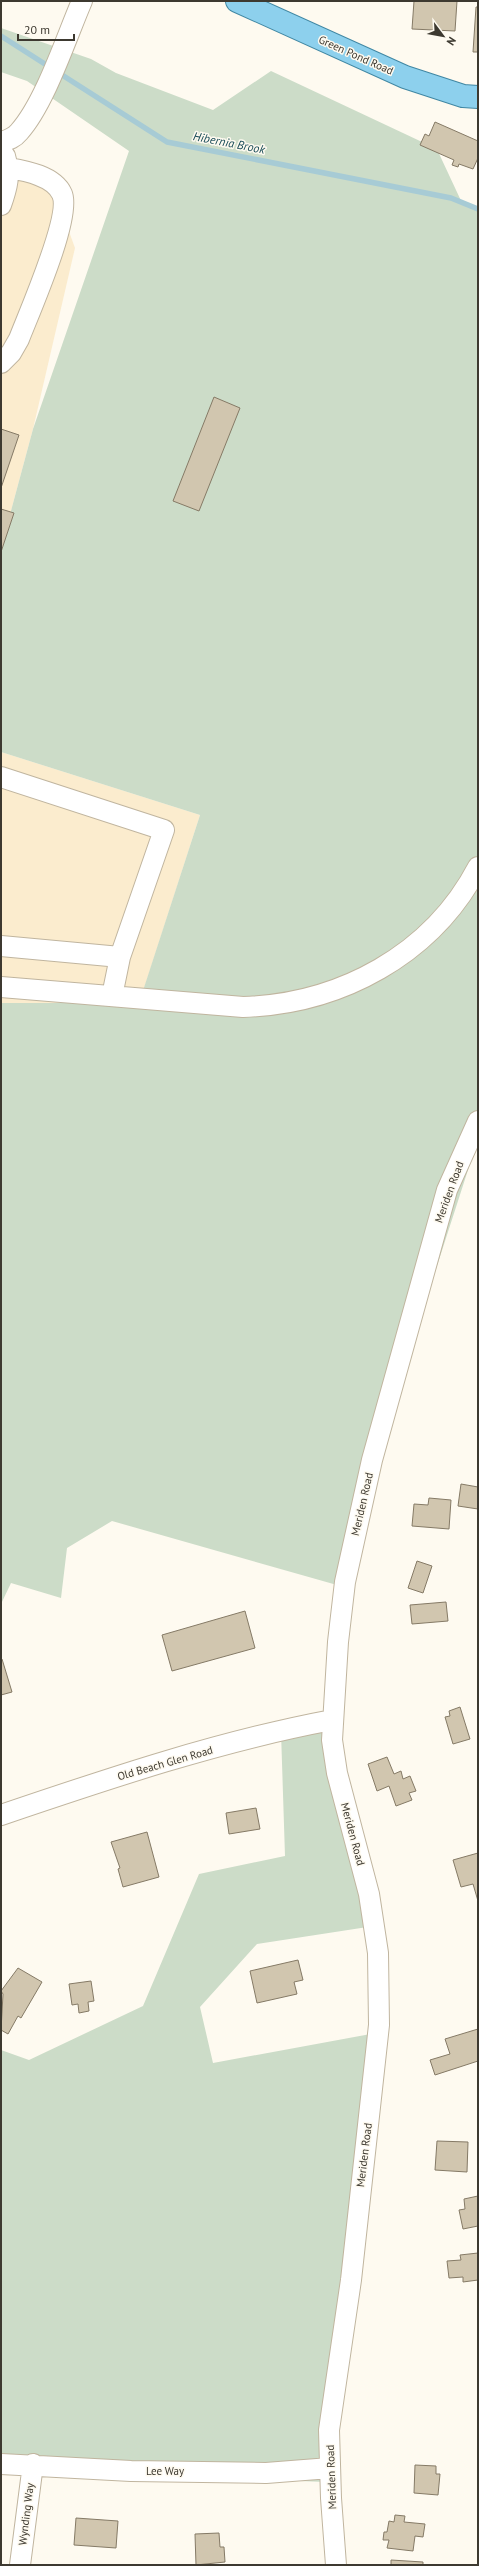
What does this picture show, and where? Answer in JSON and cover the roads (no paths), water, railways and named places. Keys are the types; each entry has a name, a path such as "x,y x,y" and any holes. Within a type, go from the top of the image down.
{"main road":[{"name":"Green Pond Road","path":"237,1 265,6 405,77 463,96 478,97"}],"street":[{"path":"1,205 8,187 9,168 1,144 11,140 32,114 48,81 82,1"},
{"path":"1,363 11,354 19,339 57,237 65,203 62,192 53,184 27,171 9,168"},
{"path":"1,777 164,830 120,957 112,996"},
{"path":"1,987 244,1007 284,1004 330,993 379,971 418,942 454,905 478,867"},
{"path":"1,946 120,957"},
{"name":"Meriden Road","path":"336,2565 329,2430 351,2280 379,2025 377,1946 369,1894 337,1773 332,1740 332,1720 345,1582 372,1460 448,1190 478,1121"},
{"name":"Old Beach Glen Road","path":"1,1815 118,1776 288,1728 332,1720"},
{"name":"Lee Way","path":"1,2464 33,2464 131,2471 266,2473 330,2468"},
{"name":"Wynding Way","path":"20,2565 33,2464"}],"waterway":[{"name":"Hibernia Brook","path":"1,36 167,142 451,198 478,209"}]}
